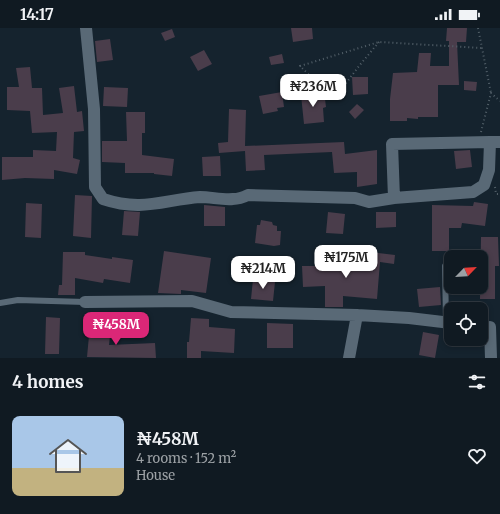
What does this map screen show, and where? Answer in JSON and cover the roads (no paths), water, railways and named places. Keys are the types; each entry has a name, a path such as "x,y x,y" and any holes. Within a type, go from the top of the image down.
{"street":[{"path":"86,28 94,109 95,187 103,199 124,205 155,205 198,198 234,199 248,195 354,198 369,202 394,198 473,192 484,184 488,170 490,142 392,144 394,198"},
{"path":"85,302 192,301 231,312 357,315 444,322"},
{"path":"349,358 357,315"},
{"path":"490,327 491,358"}],"lane":[{"path":"0,303 18,300 85,302"}]}
